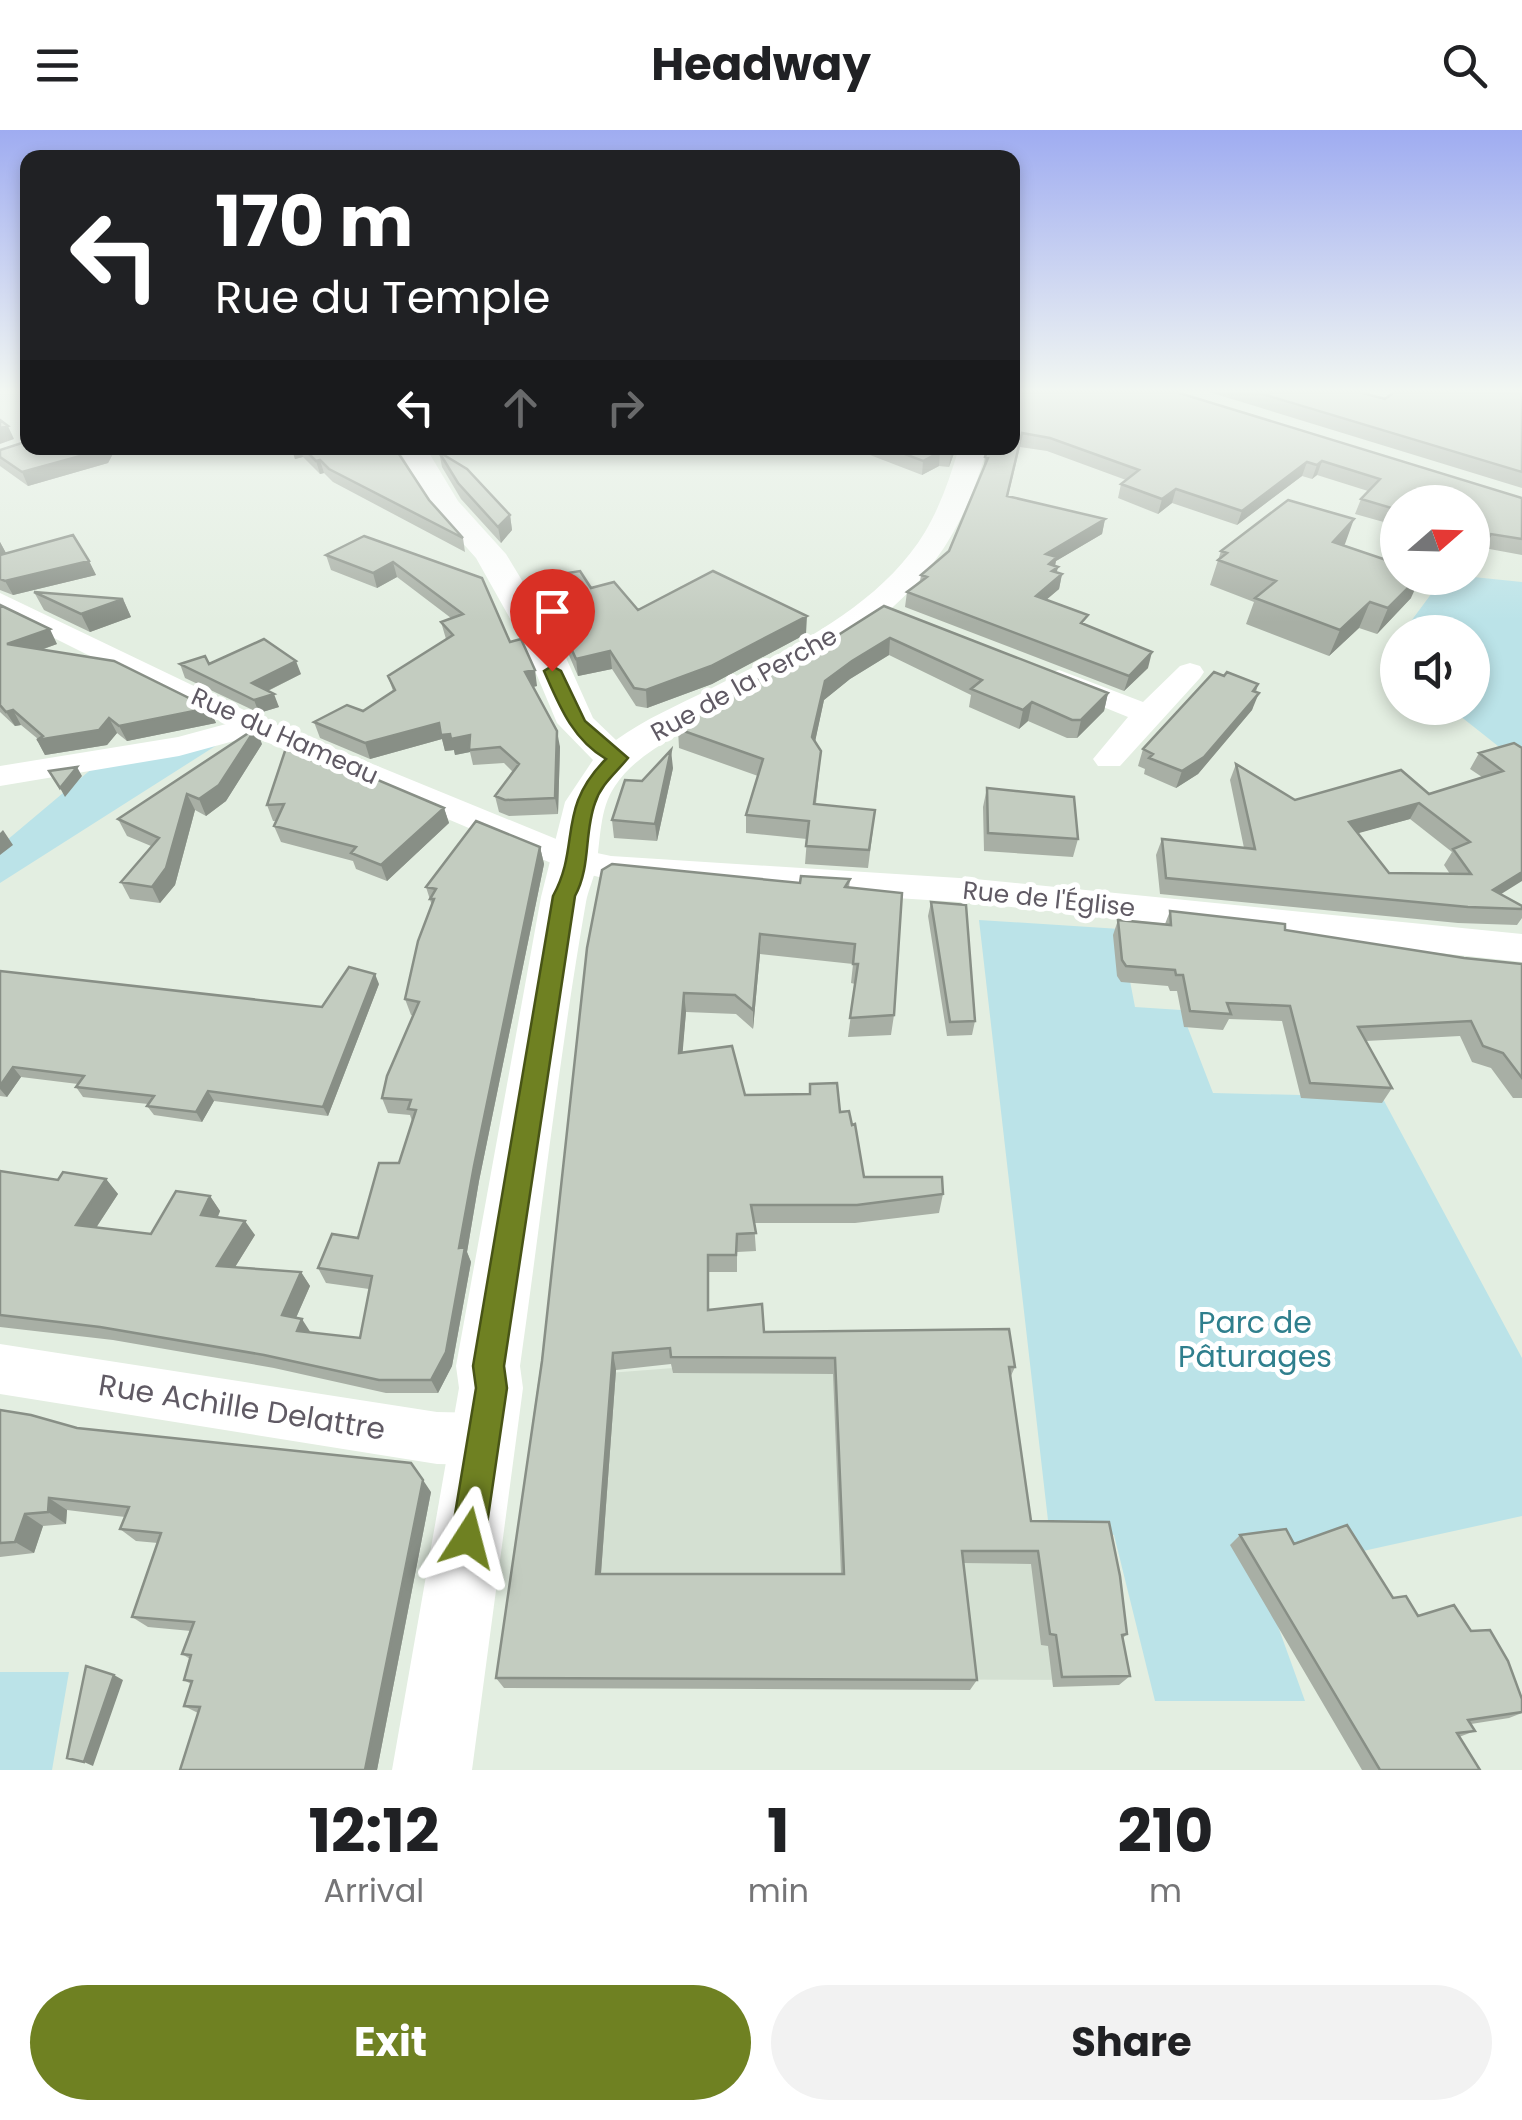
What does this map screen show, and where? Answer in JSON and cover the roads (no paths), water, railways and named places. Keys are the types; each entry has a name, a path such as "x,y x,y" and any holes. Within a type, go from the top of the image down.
{"street":[{"path":"424,469 446,506 490,554 540,640 576,723 601,748 618,758"},
{"name":"Rue de la Perche","path":"432,1770 492,1388 488,1366 499,1296 564,896 572,881 587,797 598,778 618,758 661,729 808,653 875,607 916,569 939,539 967,469"},
{"name":"Rue du Hameau","path":"0,601 254,726 576,860"},
{"path":"875,607 911,621"},
{"path":"1038,671 1147,714"},
{"path":"1109,759 1190,672"},
{"path":"0,776 179,746 254,726"},
{"name":"Rue de l'Église","path":"576,860 611,868 975,891 1522,948"},
{"name":"Rue Achille Delattre","path":"0,1368 437,1438 484,1439"}],"park label":[{"name":"Parc de Pâturages","path":"1255,1339"}]}
